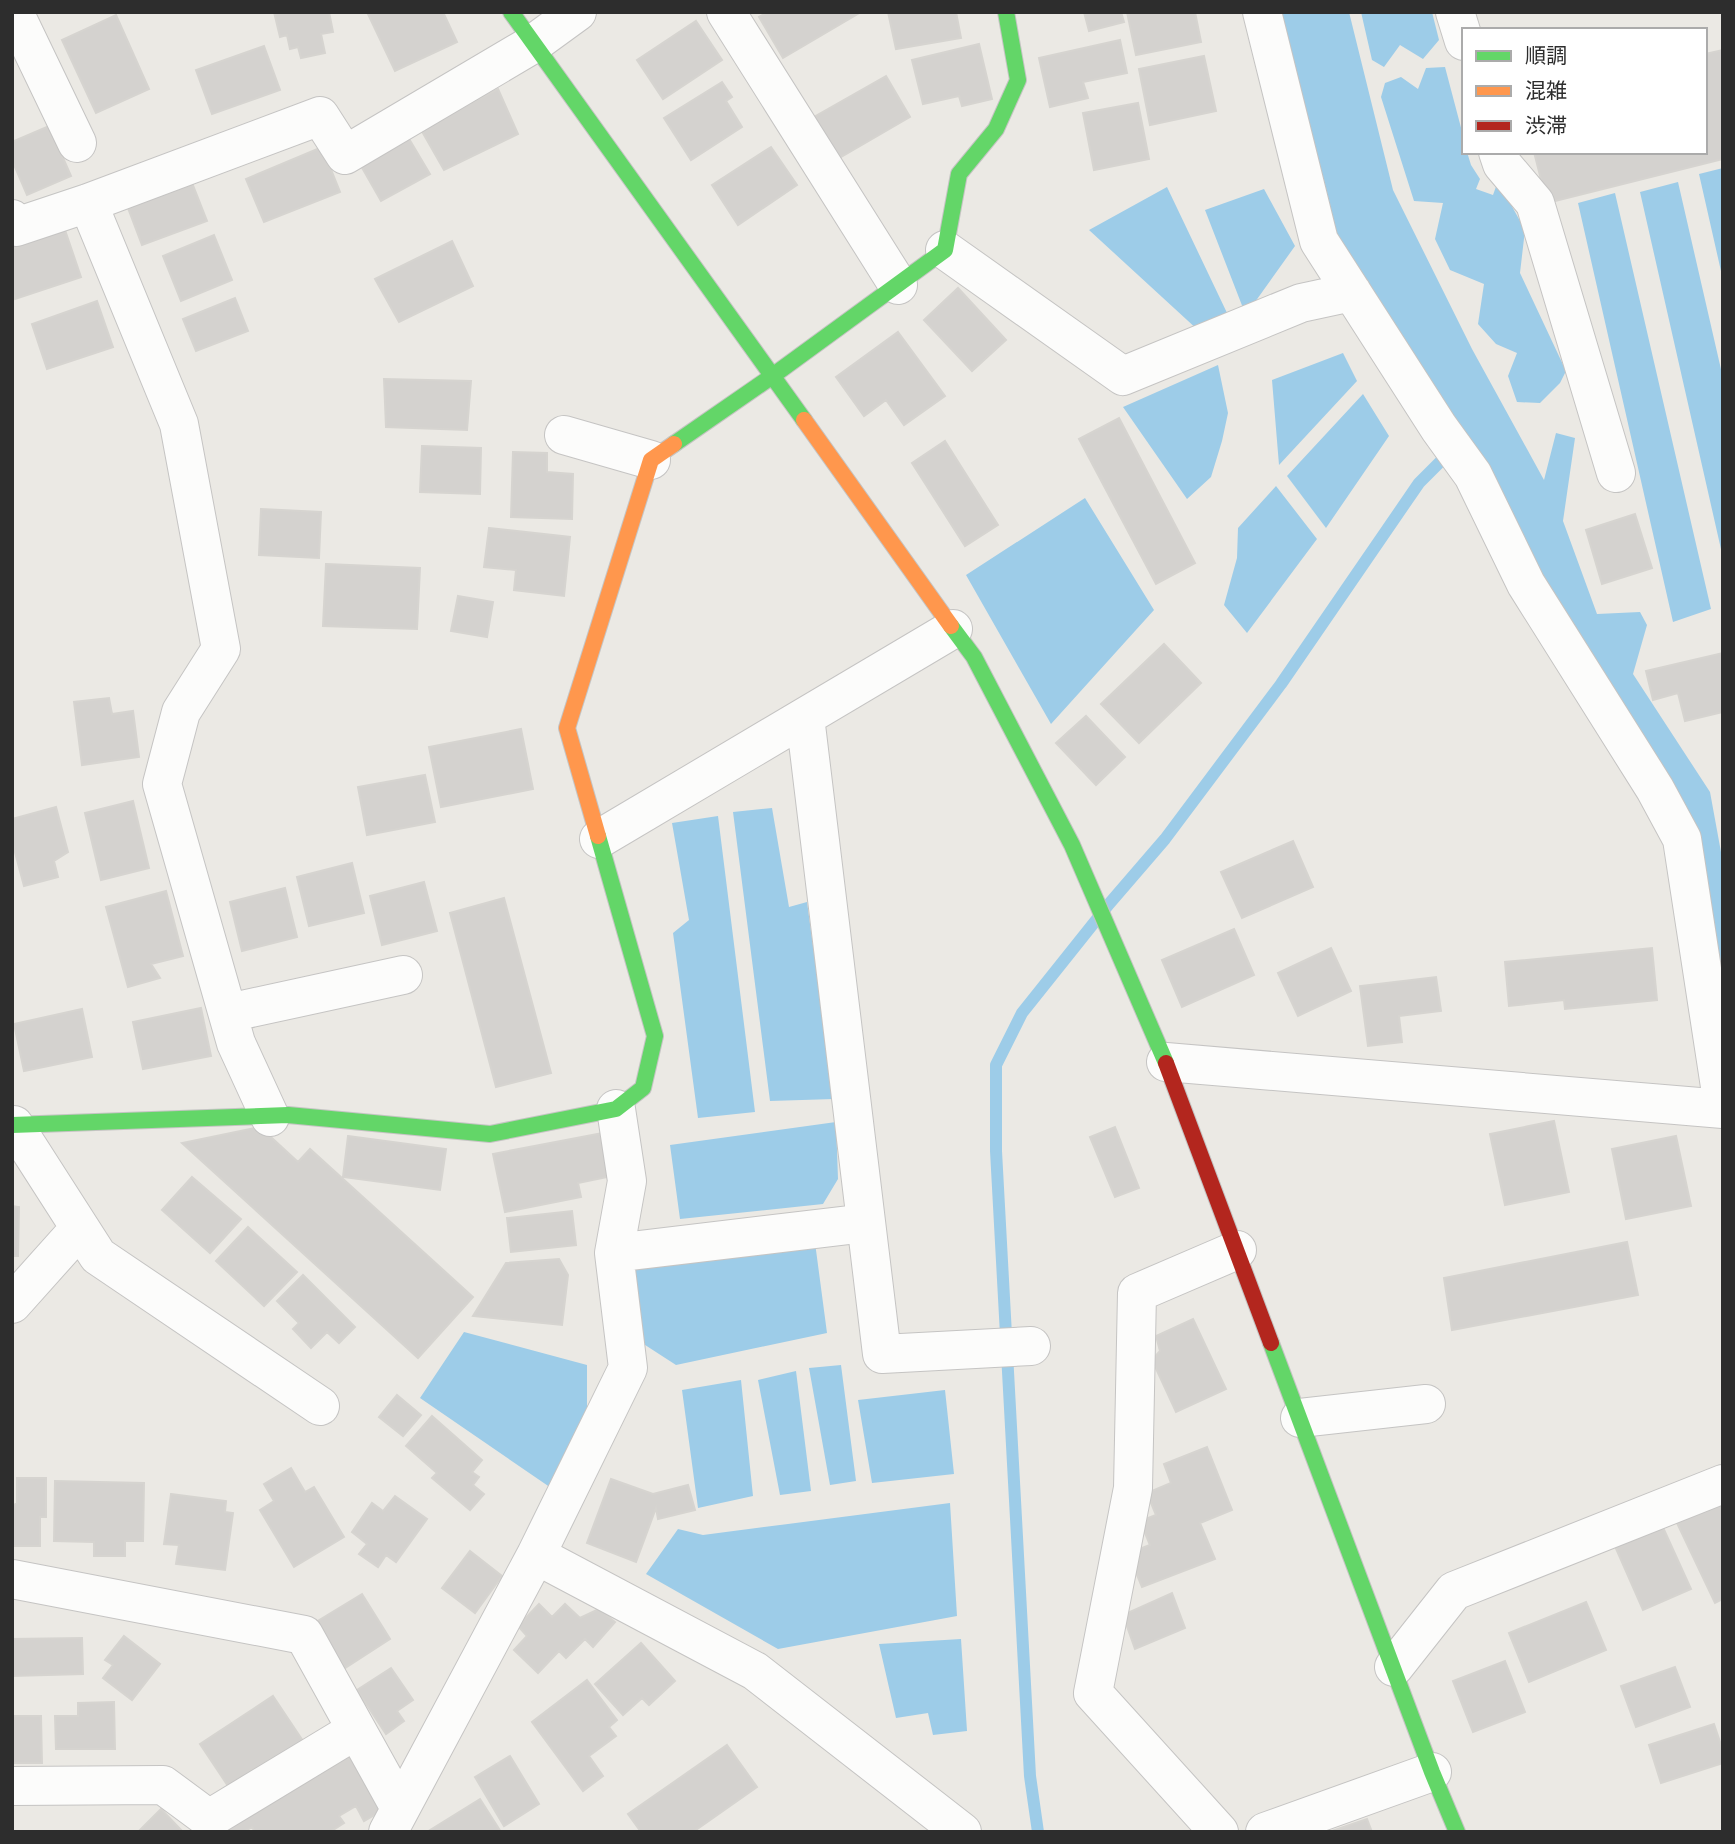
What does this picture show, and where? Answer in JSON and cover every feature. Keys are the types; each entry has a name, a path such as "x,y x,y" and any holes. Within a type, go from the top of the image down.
{"street":[{"path":"14,12 77,143"},
{"path":"511,12 974,657 1072,845 1166,1062 1432,1772 1457,1832"},
{"path":"12,219 16,227 88,203 320,116 345,155 533,44 577,12"},
{"path":"726,12 898,285"},
{"path":"13,1125 288,1115 491,1134 616,1110 643,1088 656,1036 567,728 651,460 771,377 945,250 959,174 996,130 1018,80 1006,12"},
{"path":"1166,1062 1723,1107 1682,839 1655,789 1526,584 1473,475 1438,428 1320,242 1262,12"},
{"path":"1455,12 1462,35"},
{"path":"1499,154 1502,164 1535,203 1616,473"},
{"path":"88,203 179,424 221,649 181,712 162,784 236,1043 271,1117"},
{"path":"945,250 1123,376 1301,303 1352,292"},
{"path":"564,435 651,460"},
{"path":"599,839 953,629"},
{"path":"805,717 882,1354 1031,1346"},
{"path":"228,1013 403,975"},
{"path":"394,1820 536,1555 628,1368 614,1253 627,1181 616,1110"},
{"path":"13,1125 97,1256 320,1406"},
{"path":"614,1253 866,1223"},
{"path":"12,1304 80,1228"},
{"path":"1219,1832 1093,1693 1133,1488 1137,1293 1237,1251"},
{"path":"1300,1418 1426,1404"},
{"path":"1394,1667 1454,1591 1723,1484"},
{"path":"536,1555 755,1671 962,1832"},
{"path":"12,1579 304,1635 356,1730 394,1820"},
{"path":"12,1786 163,1785 209,1819 356,1730"},
{"path":"1265,1832 1432,1772"}],"water":[{"path":"1274,12 1349,12 1393,190 1472,349 1544,480 1556,433 1575,438 1563,521 1597,614 1640,612 1647,625 1633,674 1710,792 1723,863 1723,1049 1686,829 1327,235"},
{"path":"1361,12 1432,12 1439,40 1423,59 1400,45 1384,67 1372,60"},
{"path":"1445,67 1462,131 1462,154 1468,154 1480,179 1476,189 1493,195 1498,181 1525,230 1520,273 1566,371 1560,383 1540,403 1517,402 1508,376 1517,353 1496,344 1478,324 1484,284 1450,270 1435,239 1443,203 1414,201 1381,97 1385,83 1401,77 1418,89 1426,68"},
{"path":"1723,168 1723,280 1699,174"},
{"path":"1678,182 1723,378 1723,558 1640,192"},
{"path":"1167,187 1228,315 1199,331 1089,230"},
{"path":"1264,189 1295,246 1255,302 1243,308 1205,210"},
{"path":"1615,193 1711,609 1673,622 1578,203"},
{"path":"1343,353 1357,381 1279,465 1272,380"},
{"path":"1218,365 1228,413 1222,441 1211,477 1187,499 1123,407"},
{"path":"1363,394 1389,436 1326,528 1287,476"},
{"path":"1276,486 1317,539 1247,633 1224,605 1237,558 1238,528"},
{"path":"1085,498 1154,610 1051,724 966,575"},
{"path":"772,808 789,907 807,902 834,1099 770,1101 733,812"},
{"path":"718,816 755,1112 698,1118 673,933 689,920 672,823"},
{"path":"836,1122 838,1179 823,1204 680,1219 670,1145"},
{"path":"814,1235 827,1333 676,1365 642,1343 632,1262"},
{"path":"464,1332 587,1365 587,1429 557,1492 420,1398"},
{"path":"841,1365 856,1481 830,1485 809,1368"},
{"path":"796,1371 811,1491 780,1495 758,1380"},
{"path":"741,1380 753,1496 698,1508 682,1390"},
{"path":"945,1390 954,1474 872,1483 858,1400"},
{"path":"950,1503 957,1616 778,1649 646,1574 678,1529 703,1535"},
{"path":"961,1639 967,1731 933,1735 928,1713 896,1718 879,1644"}],"building":[{"path":"274,12 329,12 333,32 321,34 325,53 301,58 298,47 290,49 287,35 280,37"},
{"path":"367,12 443,12 457,42 395,71"},
{"path":"768,12 861,12 783,58 759,17"},
{"path":"888,12 956,12 961,38 896,49"},
{"path":"1084,12 1121,12 1124,22 1089,31"},
{"path":"1127,12 1195,12 1201,42 1136,55"},
{"path":"116,15 149,89 96,113 62,40"},
{"path":"696,21 722,60 663,99 637,60"},
{"path":"1120,40 1127,73 1083,82 1088,98 1050,107 1039,58"},
{"path":"979,44 992,99 962,106 959,96 923,104 912,60"},
{"path":"264,46 280,90 212,114 196,70"},
{"path":"1723,50 1723,159 1547,203 1535,154 1707,154 1707,54"},
{"path":"1204,56 1216,111 1150,125 1139,69"},
{"path":"886,76 910,117 836,160 812,118"},
{"path":"722,82 732,97 726,101 742,127 691,160 664,118"},
{"path":"498,89 518,134 444,170 420,128"},
{"path":"1138,103 1149,159 1094,170 1083,113"},
{"path":"49,126 71,176 27,195 12,160 12,142"},
{"path":"405,132 430,174 381,201 357,159"},
{"path":"322,147 340,192 264,222 246,179"},
{"path":"771,147 797,185 738,225 712,185"},
{"path":"189,175 207,221 142,245 125,200"},
{"path":"65,230 81,277 15,299 12,290 12,249"},
{"path":"214,235 232,280 181,301 163,256"},
{"path":"452,241 473,286 399,322 375,279"},
{"path":"958,288 1006,340 972,371 924,320"},
{"path":"235,298 248,331 196,351 183,319"},
{"path":"97,301 113,347 47,369 32,324"},
{"path":"898,332 945,396 904,425 886,400 864,416 836,377"},
{"path":"384,379 471,381 467,430 386,427"},
{"path":"1119,418 1195,563 1156,584 1079,439"},
{"path":"945,441 998,525 965,546 912,463"},
{"path":"422,446 481,448 480,494 420,492"},
{"path":"513,452 547,453 547,472 573,474 572,519 511,517"},
{"path":"261,509 321,512 319,558 259,555"},
{"path":"1635,514 1652,568 1602,584 1586,530"},
{"path":"489,528 570,537 564,596 514,590 516,570 484,567"},
{"path":"326,564 420,568 417,629 323,626"},
{"path":"458,596 493,602 487,637 451,631"},
{"path":"1164,644 1201,683 1139,743 1101,704"},
{"path":"1723,653 1723,712 1685,721 1678,693 1653,700 1646,671"},
{"path":"109,698 112,714 133,711 139,757 82,765 74,702"},
{"path":"1086,716 1125,757 1096,785 1056,743"},
{"path":"521,729 533,789 441,807 429,747"},
{"path":"425,775 435,822 367,835 358,787"},
{"path":"133,801 149,868 101,880 85,813"},
{"path":"56,807 68,852 54,861 58,877 24,886 12,841 12,819"},
{"path":"1293,841 1313,887 1242,918 1221,872"},
{"path":"352,863 364,913 309,926 297,877"},
{"path":"424,882 437,931 382,945 370,896"},
{"path":"285,888 297,937 242,951 230,902"},
{"path":"166,891 183,956 151,964 160,978 128,987 106,907"},
{"path":"504,898 551,1073 496,1087 450,913"},
{"path":"1234,929 1254,975 1182,1007 1162,960"},
{"path":"1331,948 1351,991 1298,1016 1278,973"},
{"path":"1652,948 1657,1000 1565,1009 1564,1000 1509,1006 1505,962"},
{"path":"1436,977 1441,1011 1399,1016 1402,1042 1368,1046 1360,986"},
{"path":"201,1008 211,1056 143,1069 133,1022"},
{"path":"82,1009 92,1057 24,1071 14,1024"},
{"path":"1554,1121 1569,1192 1505,1205 1490,1134"},
{"path":"260,1127 298,1162 310,1149 473,1297 418,1358 182,1143"},
{"path":"1115,1127 1139,1188 1115,1197 1090,1137"},
{"path":"603,1133 612,1176 578,1183 581,1197 505,1212 493,1154"},
{"path":"348,1136 446,1149 440,1190 343,1177"},
{"path":"1676,1136 1691,1206 1626,1219 1612,1149"},
{"path":"192,1177 241,1219 210,1253 162,1210"},
{"path":"12,1206 19,1207 18,1256 12,1256"},
{"path":"572,1211 576,1245 511,1252 507,1218"},
{"path":"248,1227 297,1272 264,1306 216,1261"},
{"path":"1627,1242 1638,1295 1452,1330 1444,1278"},
{"path":"559,1259 568,1275 562,1325 473,1316 506,1263"},
{"path":"303,1275 355,1327 339,1343 327,1332 311,1348 293,1329 299,1323 277,1301"},
{"path":"1193,1319 1226,1389 1176,1412 1152,1360 1160,1351 1156,1336"},
{"path":"397,1395 421,1415 403,1436 379,1417"},
{"path":"432,1416 482,1460 472,1472 479,1477 473,1485 484,1494 470,1510 432,1478 437,1473 406,1446"},
{"path":"1207,1447 1232,1510 1200,1523 1215,1559 1142,1587 1128,1553 1150,1545 1140,1521 1156,1515 1147,1493 1171,1483 1164,1464"},
{"path":"291,1468 305,1492 314,1487 344,1537 294,1567 260,1510 274,1501 264,1484"},
{"path":"17,1478 46,1478 46,1517 40,1517 40,1546 12,1546 12,1506 17,1503"},
{"path":"611,1479 653,1494 688,1485 695,1510 658,1519 656,1508 636,1562 587,1543"},
{"path":"55,1481 144,1483 143,1541 125,1541 125,1556 94,1556 94,1542 54,1541"},
{"path":"171,1494 226,1501 225,1512 233,1513 225,1570 176,1564 179,1545 164,1544"},
{"path":"395,1496 427,1519 396,1562 386,1555 378,1567 359,1554 367,1544 352,1532 372,1503 383,1511"},
{"path":"1723,1503 1723,1599 1715,1603 1677,1523"},
{"path":"1661,1523 1691,1589 1643,1610 1614,1544"},
{"path":"470,1551 502,1576 475,1613 442,1588"},
{"path":"1172,1593 1185,1628 1135,1649 1123,1615"},
{"path":"362,1594 390,1639 345,1668 316,1622"},
{"path":"1586,1602 1606,1650 1529,1682 1509,1633"},
{"path":"539,1604 552,1617 565,1604 580,1618 599,1609 615,1622 593,1647 585,1639 566,1658 559,1651 538,1673 514,1650 527,1636 518,1626"},
{"path":"124,1636 160,1664 132,1700 103,1678 113,1665 105,1660"},
{"path":"82,1638 83,1674 12,1676 12,1639"},
{"path":"641,1643 675,1681 649,1705 642,1698 623,1715 595,1684"},
{"path":"1505,1661 1525,1712 1473,1732 1453,1681"},
{"path":"1675,1667 1690,1707 1636,1727 1621,1686"},
{"path":"391,1668 413,1700 397,1711 404,1721 386,1734 357,1690"},
{"path":"587,1680 617,1720 609,1727 616,1736 589,1756 603,1776 583,1791 532,1722"},
{"path":"273,1696 307,1747 234,1795 200,1744"},
{"path":"114,1702 115,1749 56,1749 55,1716 78,1716 78,1703"},
{"path":"12,1716 41,1716 42,1763 12,1763"},
{"path":"1714,1724 1723,1751 1723,1763 1661,1783 1649,1745"},
{"path":"727,1745 757,1787 693,1832 641,1832 628,1814"},
{"path":"345,1748 383,1810 364,1821 356,1806 339,1816 344,1823 330,1832 255,1832 252,1827 244,1832 208,1832"},
{"path":"510,1756 539,1804 504,1826 475,1777"},
{"path":"480,1799 501,1832 427,1832"},
{"path":"161,1809 183,1832 138,1832"},
{"path":"1367,1819 1372,1832 1329,1832"}],"waterway":[{"path":"1038,1832 1030,1776 996,1151 996,1065 1022,1013 1165,839 1281,684 1419,483 1450,452"}],"traffic: fast":[{"path":"511,12 804,420"},
{"path":"674,444 945,250 959,174 996,129 1018,80 1006,12"},
{"path":"951,626 974,657 1072,845 1166,1063"},
{"path":"12,1125 288,1115 490,1134 616,1109 643,1088 655,1036 598,836"},
{"path":"1271,1343 1457,1832"}],"traffic: slow":[{"path":"804,420 951,626"},
{"path":"598,836 567,728 651,460 674,444"}],"traffic: jam":[{"path":"1166,1063 1271,1343"}]}
